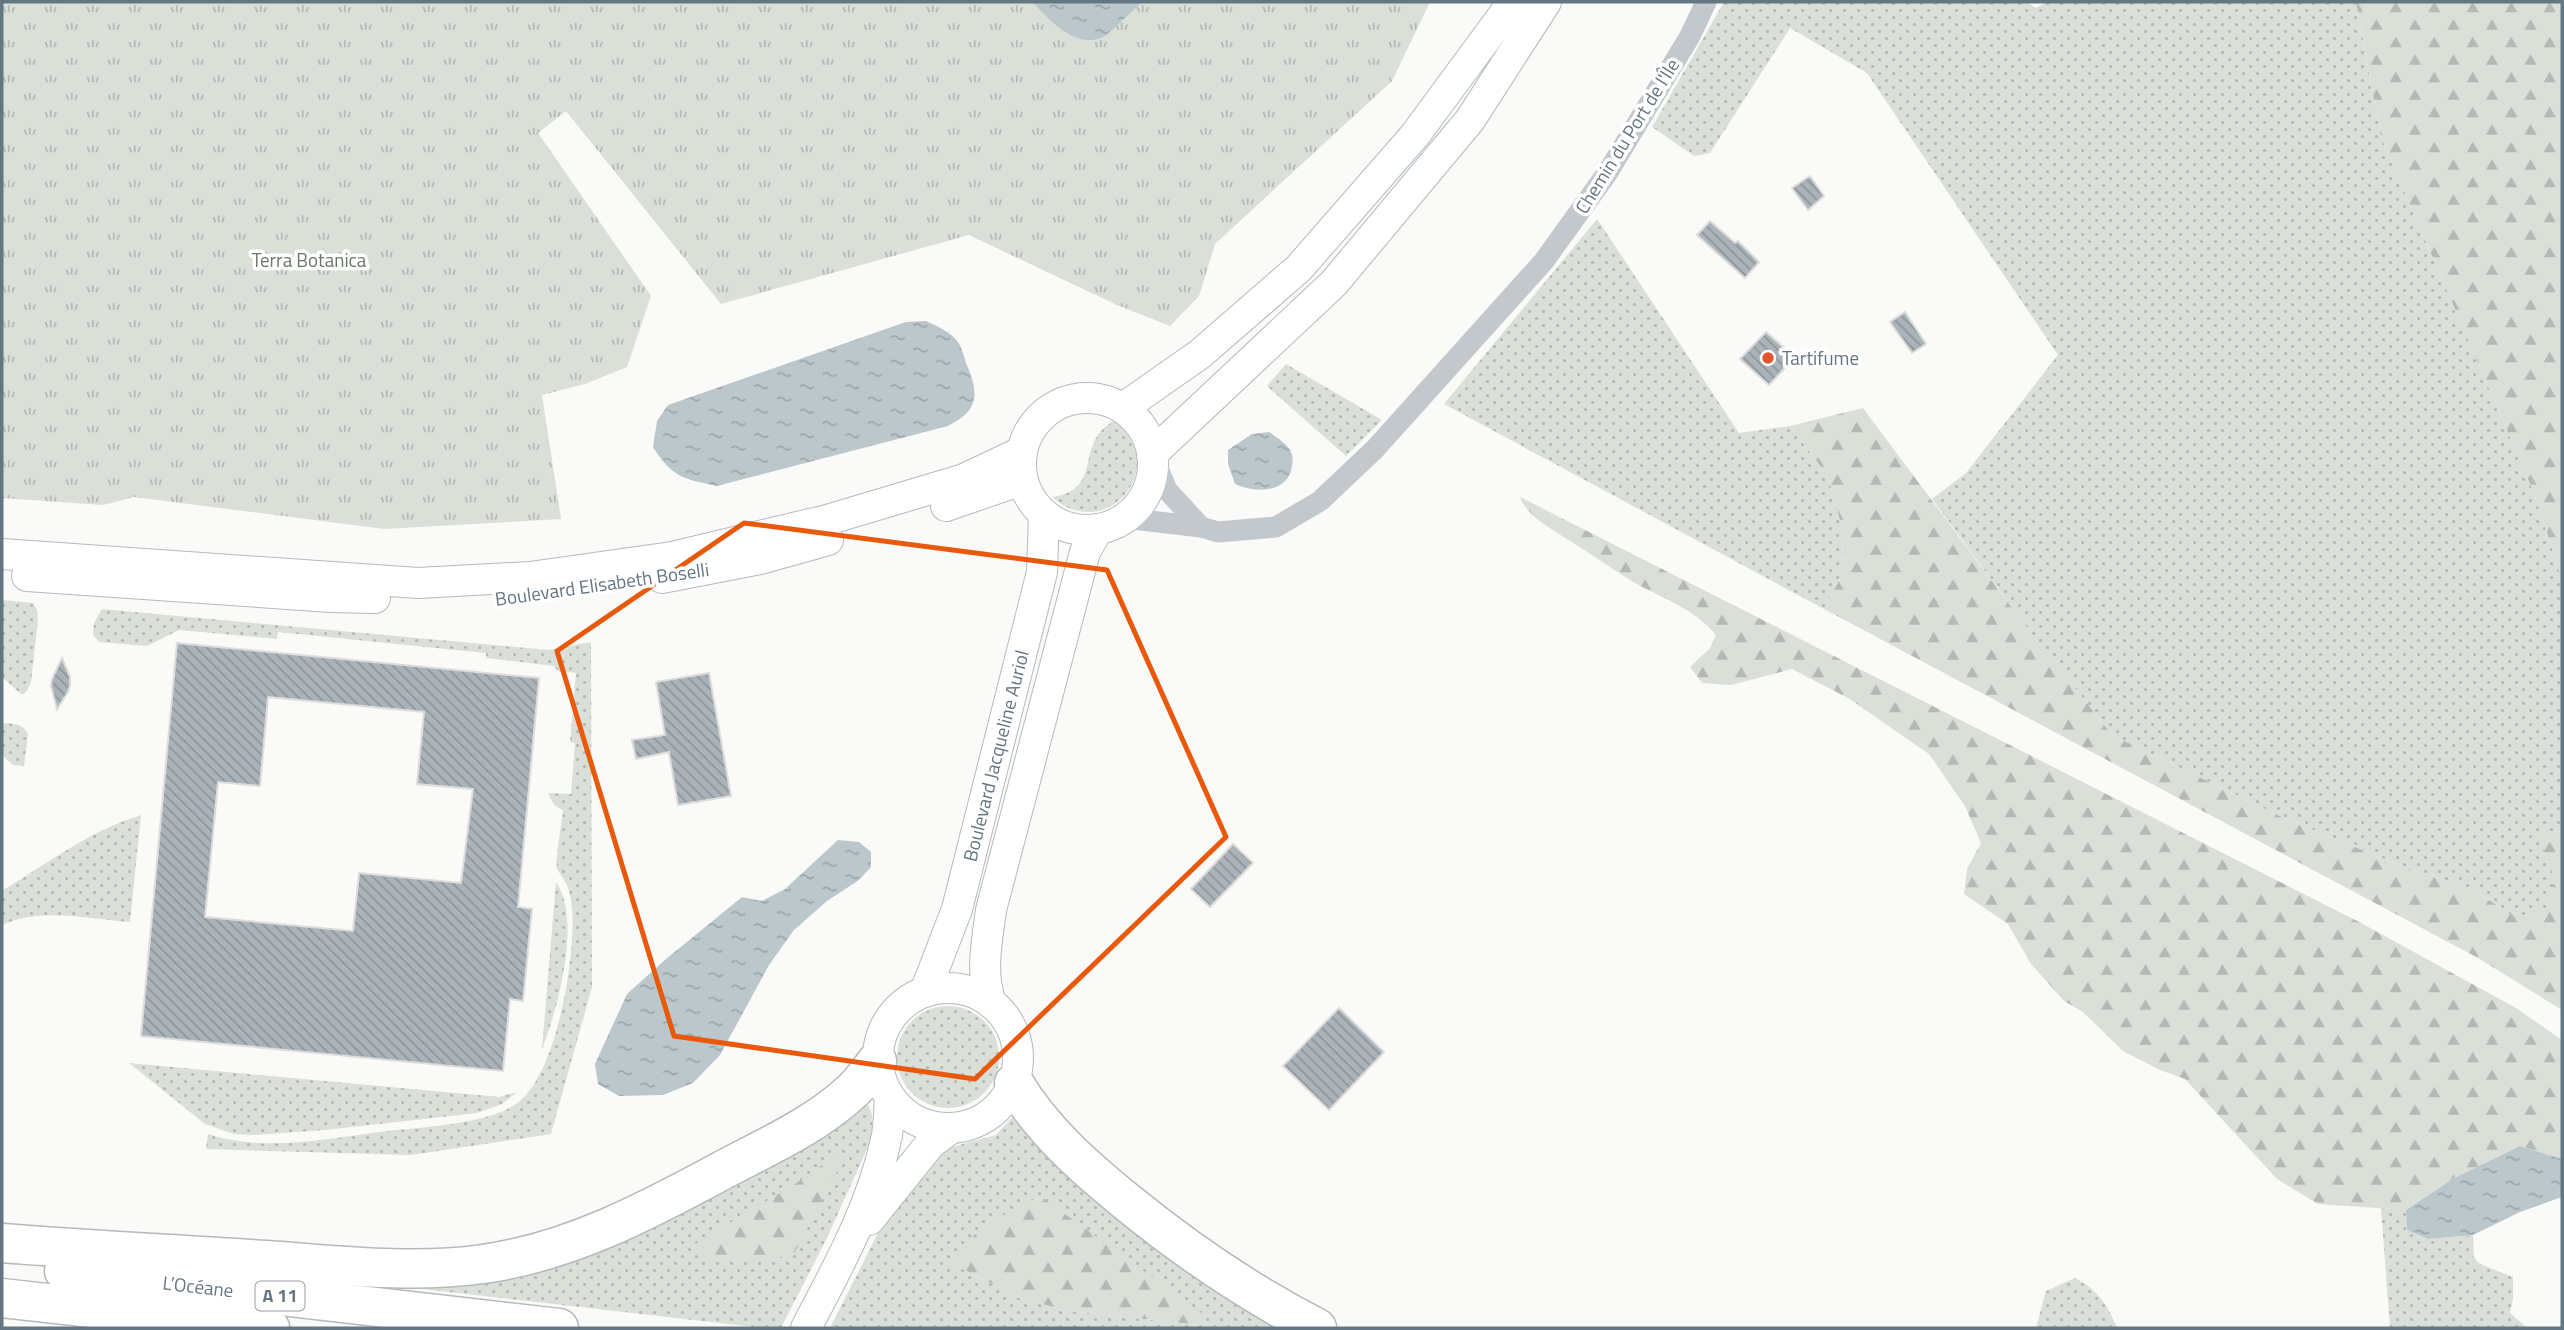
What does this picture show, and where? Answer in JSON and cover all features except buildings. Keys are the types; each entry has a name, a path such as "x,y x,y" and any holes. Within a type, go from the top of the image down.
{"highway":[{"path":"2,1243 346,1266 433,1268 483,1264 561,1246 635,1217 804,1126 832,1108 852,1092 877,1061"},
{"path":"1014,1083 1052,1136 1152,1223 1232,1281 1317,1328"},
{"name":"L’Océane","path":"2,1264 559,1328"},
{"name":"L’Océane","path":"2,1298 270,1328"}],"main road":[{"path":"1123,408 1216,341 1300,268 1415,135 1513,2"},
{"path":"1152,454 1334,283 1470,120 1546,2"},
{"path":"1077,398 1109,401 1123,408 1143,428 1152,454 1152,472 1147,490 1138,506 1111,523 1072,528 1061,525 1044,514 1031,499 1022,466 1026,437 1034,424 1046,411 1060,402 1077,398"},
{"path":"2,554 418,583 530,577 672,557 827,520 964,479 1022,466"},
{"name":"Boulevard Elisabeth Boselli","path":"2,574 331,597 473,600 551,594 698,572 760,559 951,504 1022,466"},
{"name":"Boulevard Jacqueline Auriol","path":"925,992 957,909 1042,572 1044,514"},
{"name":"Boulevard Jacqueline Auriol","path":"991,1003 985,979 985,950 992,910 1085,552 1111,523"},
{"path":"945,988 964,989 991,1003 1010,1025 1017,1044 1018,1063 1014,1083 1004,1101 989,1115 971,1125 950,1129 928,1126 904,1114 890,1098 881,1080 877,1061 887,1022 900,1007 925,992 945,988"},
{"path":"806,1328 851,1242 877,1173 887,1134 890,1098"},
{"path":"851,1242 930,1144 950,1129"}],"street":[{"name":"Chemin du Port de l'Île","path":"1111,523 1201,527 1218,533 1276,527 1320,502 1375,449 1544,261 1608,172 1689,36 1706,2"},
{"path":"1152,454 1167,490 1201,527"}],"highlighted area":[{"path":"744,523 1107,570 1226,837 975,1079 674,1036 557,651"}],"green space":[{"name":"Terra Botanica","path":"2,2 1430,2 1392,81 1215,244 1199,296 1170,326 1117,305 969,235 721,304 566,111 538,133 651,296 627,367 585,384 542,395 561,519 384,529 134,497 103,505 2,498"},
{"path":"1724,2 2027,2 2036,8 2047,2 2356,2 2381,137 2534,493 2562,579 2562,831 2542,833 2547,861 2556,880 2547,907 2528,916 2510,914 2472,889 2401,866 2286,819 2112,735 2018,616 1932,499 1966,473 2058,355 1867,73 1790,28 1710,153 1694,156 1652,127"},
{"path":"2356,2 2562,2 2562,579 2534,493 2381,137"},
{"path":"1597,219 1739,433 1790,426 1828,476 1843,531 1842,575 1824,609 1444,404"},
{"path":"1286,364 1382,420 1346,456 1267,386"},
{"path":"1863,408 2018,616 2112,735 2286,819 2401,866 2472,889 2510,914 2528,916 2547,907 2555,879 2547,861 2541,833 2562,831 2562,1010 2478,958 1824,609 1842,575 1843,531 1828,476 1790,426"},
{"path":"1114,421 1130,439 1137,459 1135,478 1125,494 1111,506 1093,512 1073,509 1052,497 1068,493 1078,485 1084,476 1094,441 1102,430"},
{"path":"1520,497 2361,923 2516,1008 2562,1040 2562,1159 2520,1146 2454,1178 2406,1210 2318,1204 2277,1179 2185,1079 2123,1051 2083,1012 2064,1001 2031,964 2008,924 1964,894 1967,869 1981,843 1965,806 1929,754 1848,698 1792,669 1731,685 1702,683 1690,667 1710,648 1716,635 1708,626 1689,611 1635,583 1547,526 1533,516"},
{"path":"2,600 33,603 37,610 31,682 22,695 2,677"},
{"path":"102,609 548,650 591,642 592,987 551,1134 411,1155 206,1149 208,1134 252,1143 298,1142 470,1121 513,1106 528,1092 552,1045 567,985 571,955 571,900 557,864 563,810 554,805 548,793 571,794 575,743 570,742 576,673 558,671 554,666 486,658 486,653 278,632 277,639 179,630 147,646 99,642 93,635 94,623"},
{"path":"2,723 14,724 26,730 28,734 24,766 13,765 2,755"},
{"path":"141,815 130,922 49,915 2,925 2,891 86,839"},
{"path":"556,882 564,898 567,941 555,1011 542,1049"},
{"path":"948,1006 977,1014 991,1028 999,1057 991,1086 977,1100 948,1108 919,1100 905,1086 897,1057 905,1028 919,1014"},
{"path":"129,1063 499,1097 517,1092 502,1104 477,1113 325,1130 234,1134 205,1124"},
{"path":"862,1103 869,1106 872,1116 872,1135 867,1149 827,1238 781,1328 308,1276 461,1276"},
{"path":"1018,1111 1299,1328 830,1328 879,1231 937,1151 996,1135","holes":["952,1263 1206,1316 1199,1325 1069,1311 1019,1298"]},
{"path":"847,1153 795,1252 778,1258 702,1259 691,1251 698,1242 795,1184 829,1160"},
{"path":"1040,1196 1206,1316 1200,1325 1069,1311 1019,1298 952,1263 979,1231"},
{"path":"2381,1208 2406,1210 2407,1230 2428,1239 2473,1235 2474,1258 2480,1264 2513,1277 2510,1313 2527,1328 2390,1328"},
{"path":"2075,1278 2090,1287 2101,1299 2117,1328 2036,1328 2046,1291"}],"water":[{"path":"1032,2 1142,2 1105,36 1091,40 1081,39 1062,30"},
{"path":"926,321 955,338 973,383 974,400 971,407 966,414 948,426 717,486 679,475 666,465 653,447 657,421 668,405 906,322"},
{"path":"1269,432 1291,452 1293,462 1289,475 1284,482 1270,489 1252,489 1235,484 1228,464 1228,450 1252,434"},
{"path":"838,840 859,842 871,852 871,867 859,880 827,901 794,930 769,965 720,1055 693,1083 663,1095 619,1096 598,1084 595,1064 627,994 742,897 762,901 785,889"},
{"path":"2520,1146 2562,1159 2562,1197 2520,1212 2473,1235 2428,1239 2407,1230 2406,1210 2454,1178"}],"place":[{"name":"Tartifume","path":"1768,358"}]}
